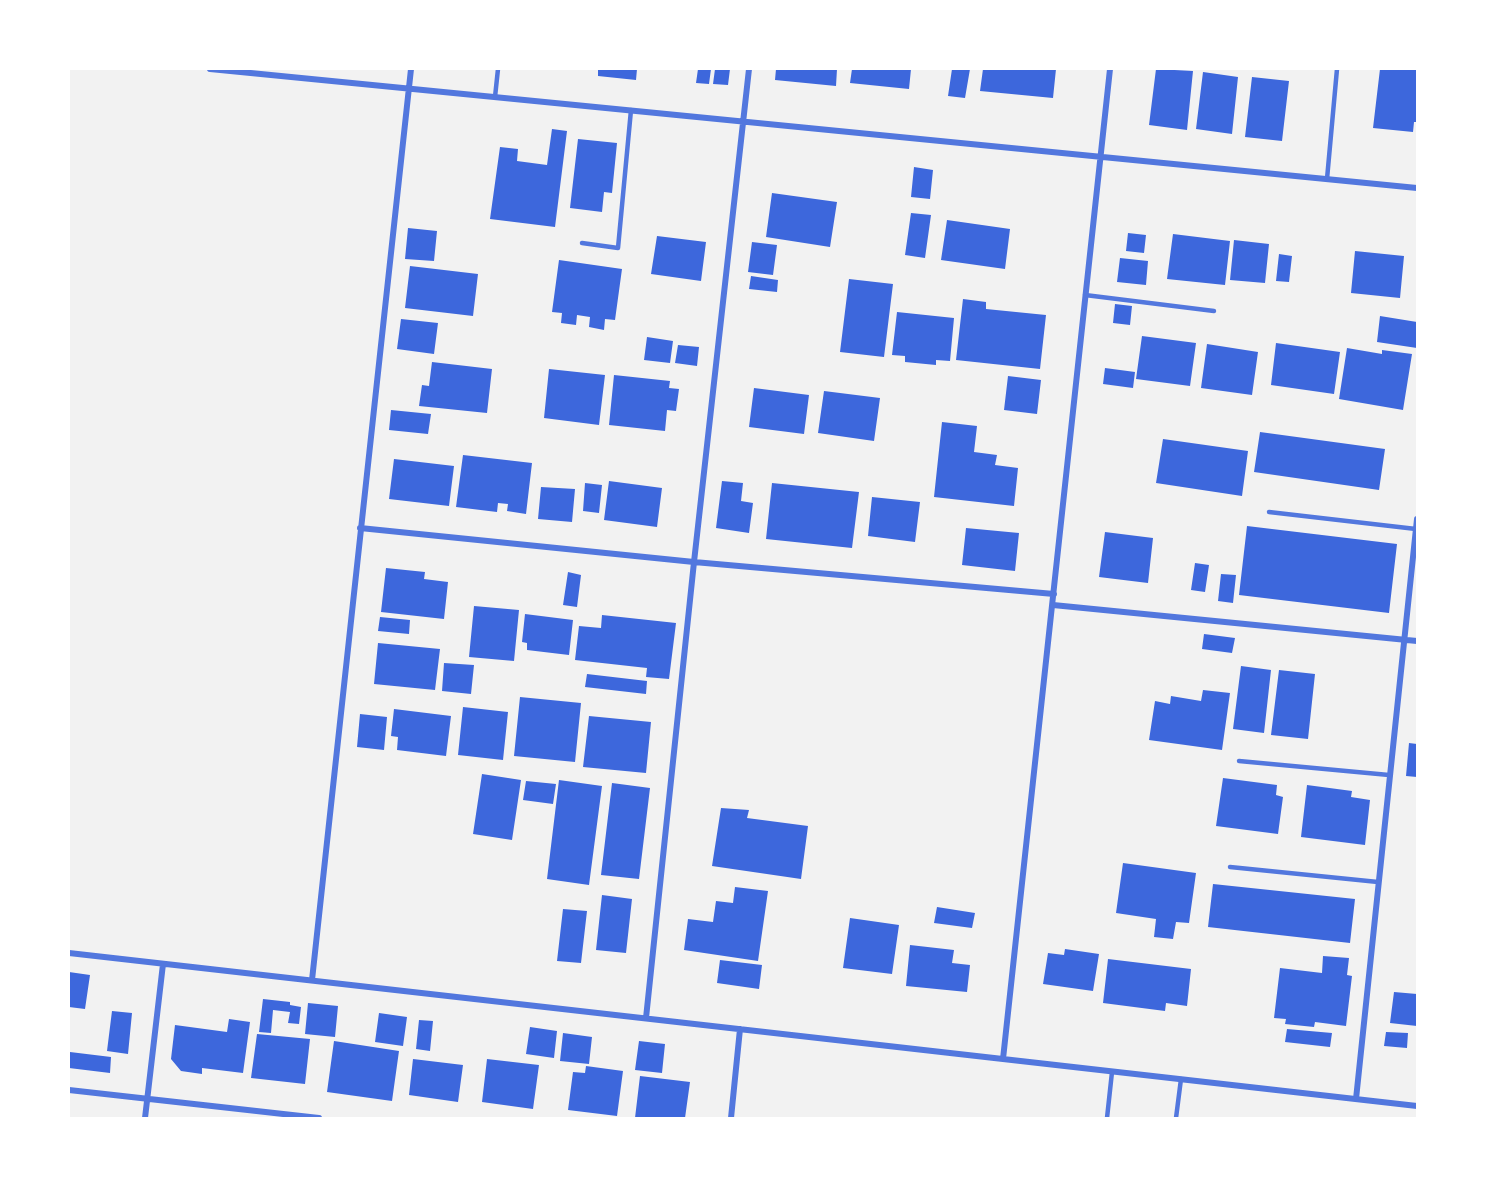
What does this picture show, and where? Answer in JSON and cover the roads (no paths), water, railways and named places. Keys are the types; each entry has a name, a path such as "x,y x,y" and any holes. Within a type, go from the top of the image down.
{"street":[{"path":"210,69 1417,188"},
{"path":"312,980 411,69"},
{"path":"646,1018 694,562 750,69"},
{"path":"1003,1059 1110,69"},
{"path":"1356,1100 1417,519"},
{"path":"360,528 694,562 1054,594"},
{"path":"1053,605 1417,641"},
{"path":"69,953 1417,1106"},
{"path":"145,1118 164,964"},
{"path":"731,1118 740,1029"},
{"path":"69,1090 319,1118"}],"lane":[{"path":"495,97 498,69"},
{"path":"1327,179 1337,69"},
{"path":"582,243 618,248 631,110"},
{"path":"1085,295 1214,311"},
{"path":"1269,512 1416,530"},
{"path":"1239,761 1389,775"},
{"path":"1230,867 1378,882"},
{"path":"1107,1118 1112,1072"},
{"path":"1176,1118 1181,1079"}]}
